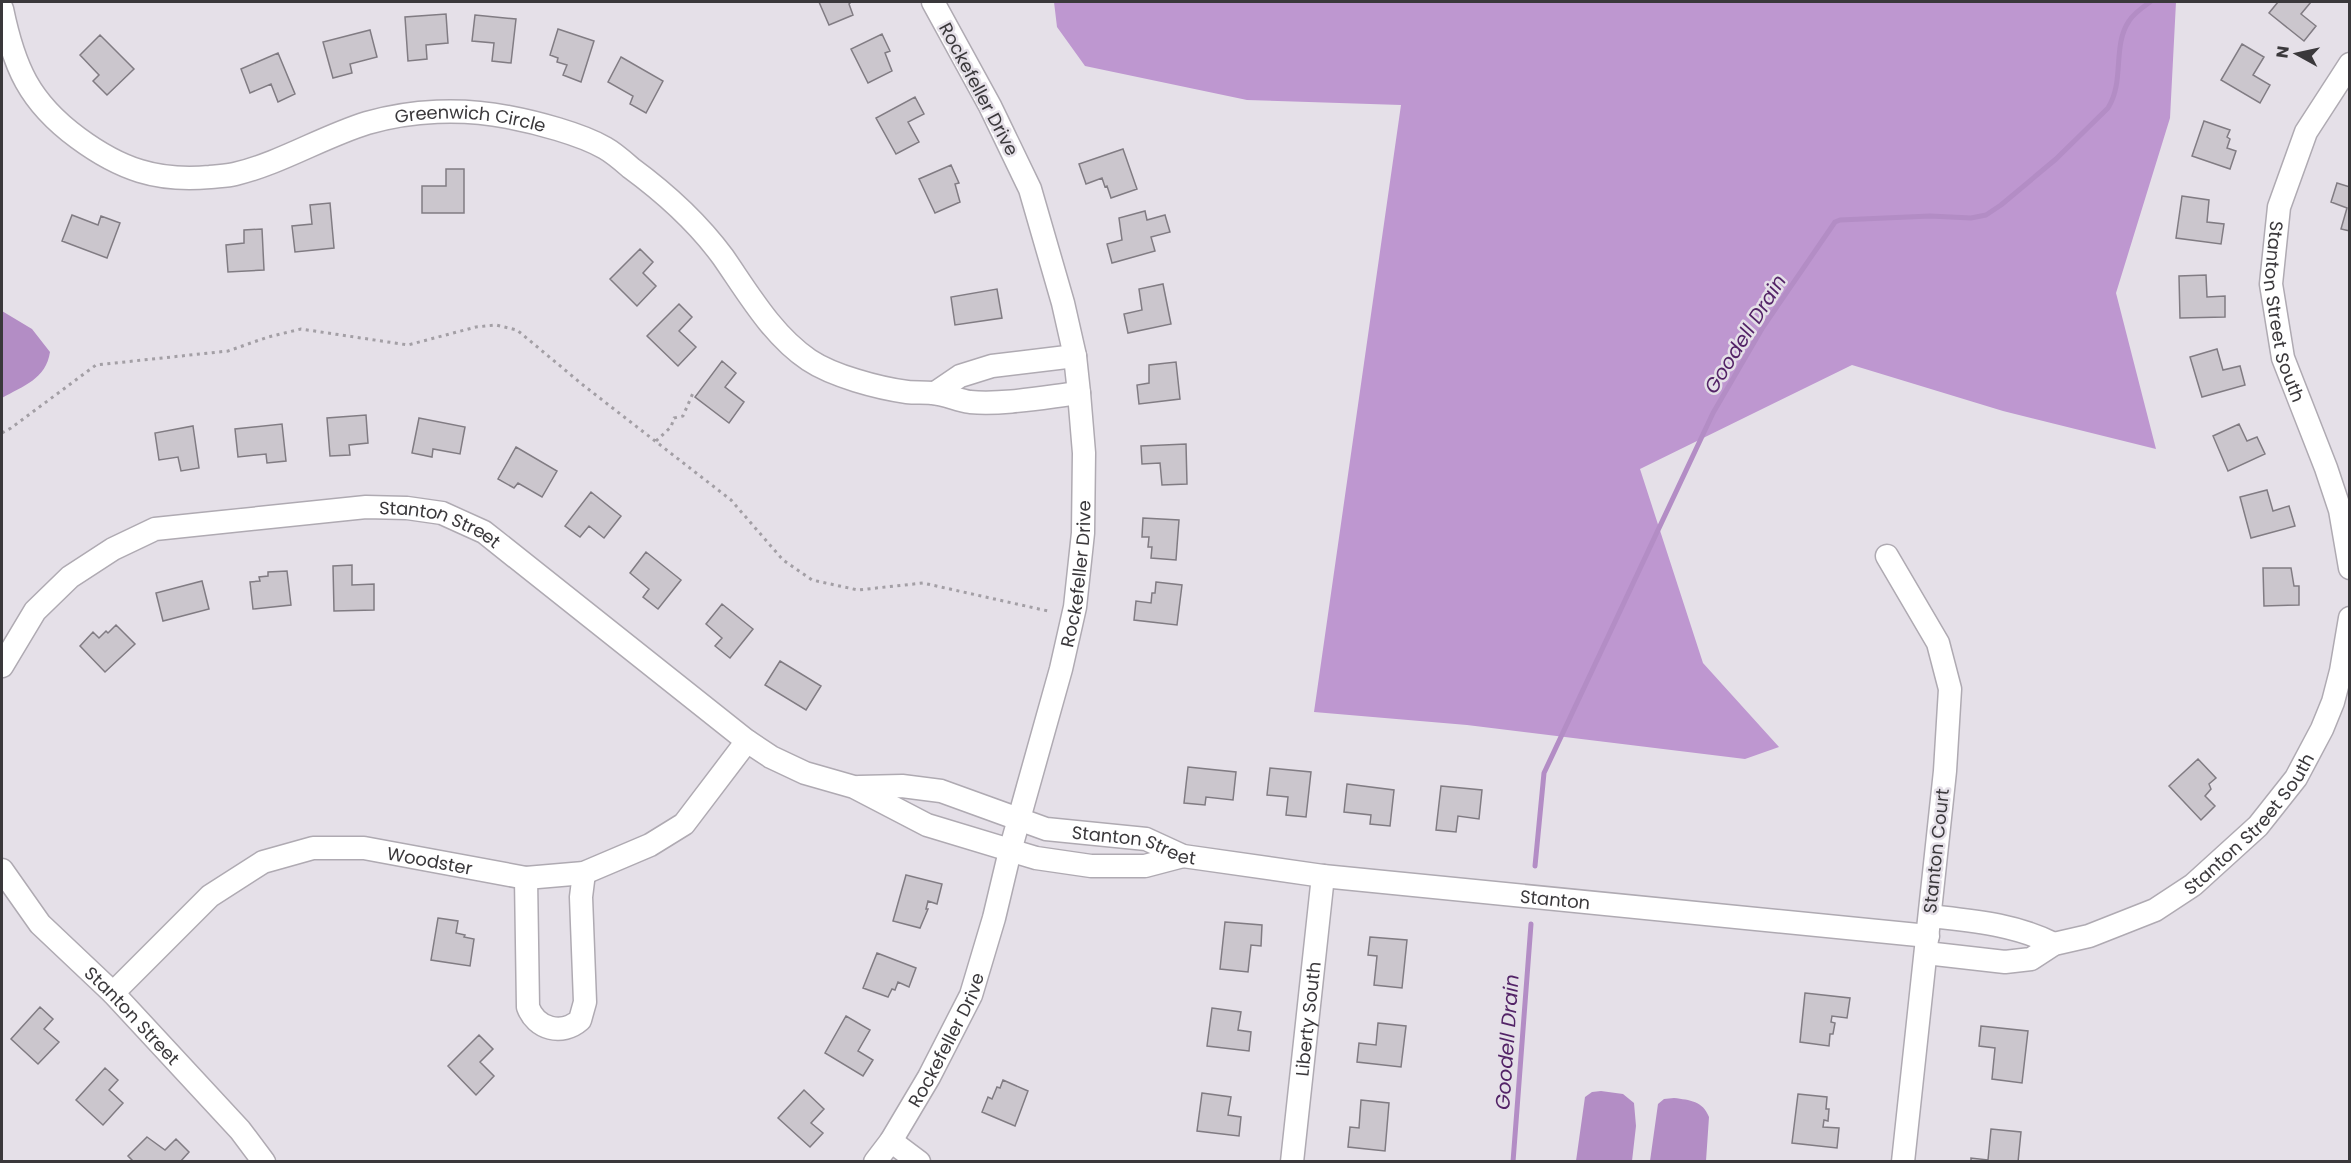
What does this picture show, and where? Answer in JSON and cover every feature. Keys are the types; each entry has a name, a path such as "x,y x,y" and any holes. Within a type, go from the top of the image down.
{"street":[{"name":"Rockefeller Drive","path":"875,1161 891,1141 929,1077 971,994 994,918 1010,850 1061,669 1075,607 1083,533 1084,453 1079,393 1075,356 1063,303 1030,189 990,106 933,2"},
{"name":"Greenwich Circle","path":"2,9 7,35 20,73 40,104 67,130 95,151 121,165 156,176 192,178 234,175 367,123 417,112 462,112 506,116 558,130 605,148 670,198 720,253 760,312 785,339 809,360 832,372 905,392 935,393 970,402 1079,393"},
{"name":"Stanton Street South","path":"2349,64 2306,132 2279,207 2271,284 2283,358 2340,510 2349,568"},
{"path":"935,393 960,376 992,366 1075,356"},
{"name":"Stanton Street","path":"2,666 35,611 70,577 113,549 155,530 366,507 407,508 442,513 484,532 747,741 771,757 805,773 854,787 927,825 1036,858 1091,866 1145,866 1183,856"},
{"name":"Stanton Court","path":"1887,556 1938,643 1950,689 1945,771 1903,1161"},
{"name":"Stanton Street South","path":"1928,935 2005,962 2031,959 2054,944 2089,936 2155,910 2193,885 2258,826 2296,778 2322,729 2342,671 2349,618"},
{"name":"Woodster","path":"113,993 210,896 263,862 313,848 364,848 526,878 584,873 650,845 684,824 747,741"},
{"name":"Stanton Street","path":"854,787 902,786 941,791 1046,829 1146,839 1183,856"},
{"name":"Stanton","path":"1183,856 1323,876 1928,935"},
{"name":"Stanton Street","path":"2,870 40,924 113,993 240,1130 264,1161"},
{"path":"526,878 528,1007 537,1023 555,1029 564,1029 580,1020 585,1002 581,897 584,873"},
{"name":"Liberty South","path":"1292,1161 1323,876"},
{"path":"1928,935 2003,925 2033,933 2054,944"},
{"path":"891,1141 919,1161"}],"path":[{"path":"2,433 96,365 228,351 268,337 302,329 408,345 476,327 496,325 517,330 731,500 783,560 812,580 858,590 923,583 1048,610"},
{"path":"656,441 671,427 674,418 683,416 693,393"}],"shaded area":[{"path":"1054,2 2176,2 2170,118 2116,293 2156,449 2003,411 1852,365 1640,469 1703,663 1779,747 1745,759 1467,725 1314,712 1401,105 1247,100 1085,66 1057,27"},
{"path":"2,311 32,329 50,352 48,361 39,375 2,398"},
{"path":"1592,1092 1623,1094 1634,1103 1636,1126 1632,1161 1576,1161 1585,1097"},
{"path":"1674,1098 1700,1104 1709,1117 1706,1161 1650,1161 1658,1104 1664,1099"}],"building":[{"path":"819,2 851,2 849,4 853,15 829,25"},
{"path":"2278,2 2311,2 2301,14 2316,26 2304,41 2269,13"},
{"path":"446,14 448,43 426,45 427,59 408,61 405,17"},
{"path":"475,15 516,19 511,63 492,61 494,43 472,41"},
{"path":"558,29 594,41 581,82 563,75 567,65 557,62 558,58 550,55"},
{"path":"370,30 377,57 350,64 352,73 333,78 323,42"},
{"path":"882,34 890,51 885,53 892,71 868,83 851,49"},
{"path":"100,35 134,69 107,95 93,81 99,75 80,55"},
{"path":"2242,44 2264,57 2253,75 2270,85 2260,103 2221,80"},
{"path":"278,53 295,94 278,102 271,84 250,93 241,69"},
{"path":"621,57 663,81 646,113 630,104 633,96 608,82"},
{"path":"915,97 924,114 908,122 919,142 896,154 876,118"},
{"path":"2204,121 2230,130 2227,137 2230,139 2227,148 2236,151 2230,169 2192,156"},
{"path":"1123,149 1137,189 1111,198 1102,178 1086,184 1079,164"},
{"path":"951,165 959,183 955,184 960,202 935,213 919,179"},
{"path":"446,169 464,169 464,213 422,213 422,186 446,186"},
{"path":"2337,183 2350,187 2350,231 2341,229 2347,208 2331,202"},
{"path":"2182,196 2209,200 2207,222 2224,224 2221,244 2176,238"},
{"path":"330,203 334,248 295,252 292,226 312,224 310,205"},
{"path":"1145,211 1147,220 1165,215 1170,232 1151,237 1155,251 1112,263 1107,244 1122,240 1119,218"},
{"path":"72,215 98,225 101,216 120,223 107,258 62,241"},
{"path":"262,229 264,270 228,272 226,245 244,243 244,230"},
{"path":"640,249 653,262 643,273 656,286 637,306 610,279"},
{"path":"2206,275 2207,297 2225,296 2225,317 2180,318 2179,276"},
{"path":"1163,284 1171,324 1128,333 1124,314 1142,310 1139,289"},
{"path":"997,289 1002,318 955,325 951,297"},
{"path":"679,304 692,317 679,331 696,347 678,366 647,336"},
{"path":"2217,349 2223,370 2240,366 2245,385 2202,397 2190,357"},
{"path":"722,361 736,373 725,387 744,402 729,423 695,397"},
{"path":"1176,362 1180,399 1139,404 1137,385 1149,383 1149,365"},
{"path":"366,415 368,443 349,445 350,455 330,456 327,418"},
{"path":"419,418 465,427 460,454 433,449 432,457 412,453"},
{"path":"282,424 286,461 267,463 266,454 238,457 235,429"},
{"path":"2239,424 2247,441 2257,437 2265,454 2228,471 2213,436"},
{"path":"193,426 199,468 181,471 178,457 159,460 155,433"},
{"path":"1186,444 1187,484 1162,485 1160,463 1142,464 1141,446"},
{"path":"516,447 557,471 542,497 518,483 514,488 498,479"},
{"path":"2267,490 2273,511 2289,506 2295,526 2251,538 2240,497"},
{"path":"591,492 621,516 604,538 589,526 580,537 565,526"},
{"path":"1143,518 1179,520 1176,560 1151,558 1152,547 1148,547 1149,537 1142,537"},
{"path":"646,552 681,580 658,609 643,597 649,589 630,573"},
{"path":"352,565 352,585 374,584 374,610 334,611 333,566"},
{"path":"2263,568 2291,568 2294,586 2299,586 2299,605 2264,606"},
{"path":"287,571 291,605 253,609 250,582 260,581 259,577 268,576 268,572"},
{"path":"202,581 209,609 163,621 156,593"},
{"path":"1156,582 1182,585 1177,625 1134,620 1136,601 1151,603"},
{"path":"722,604 753,629 730,658 715,646 722,638 706,624"},
{"path":"116,625 135,644 105,672 80,646 93,632 99,638"},
{"path":"780,661 821,686 806,710 765,685"},
{"path":"2198,759 2216,778 2209,784 2211,789 2205,796 2215,806 2201,820 2169,786"},
{"path":"1188,767 1236,772 1233,800 1206,797 1205,805 1184,803"},
{"path":"1270,768 1311,772 1306,817 1286,815 1288,797 1267,795"},
{"path":"1347,784 1394,790 1390,826 1370,824 1371,815 1344,812"},
{"path":"1441,786 1482,790 1479,819 1458,816 1456,832 1436,830"},
{"path":"906,875 942,884 937,904 928,901 926,909 928,909 920,928 893,921"},
{"path":"438,918 458,921 456,933 474,939 470,966 431,960"},
{"path":"1225,922 1262,925 1261,946 1251,945 1248,972 1220,969"},
{"path":"1370,937 1407,940 1402,988 1374,985 1377,956 1368,955"},
{"path":"877,953 916,968 909,987 898,982 895,990 892,989 888,997 863,988"},
{"path":"1805,993 1850,998 1847,1018 1832,1016 1831,1022 1835,1023 1833,1034 1830,1034 1829,1046 1800,1042"},
{"path":"40,1007 53,1019 44,1029 59,1042 38,1064 11,1039"},
{"path":"1212,1008 1241,1012 1238,1030 1251,1032 1249,1051 1207,1046"},
{"path":"846,1016 870,1030 858,1051 873,1060 863,1076 825,1053"},
{"path":"1378,1023 1406,1026 1401,1067 1357,1062 1359,1043 1376,1045"},
{"path":"1981,1026 2028,1031 2022,1083 1992,1079 1995,1048 1979,1046"},
{"path":"479,1035 493,1049 480,1062 494,1076 476,1095 448,1066"},
{"path":"105,1068 118,1080 109,1090 123,1103 103,1125 76,1100"},
{"path":"1003,1080 1028,1091 1015,1126 982,1112 988,1097 992,1099"},
{"path":"804,1090 824,1109 811,1123 823,1133 810,1147 778,1118"},
{"path":"1202,1093 1231,1097 1228,1115 1241,1117 1239,1136 1197,1131"},
{"path":"1798,1094 1827,1097 1828,1121 1824,1120 1823,1127 1839,1128 1837,1148 1792,1143"},
{"path":"1361,1100 1389,1103 1385,1151 1348,1147 1350,1127 1359,1128"},
{"path":"1991,1129 2021,1132 2018,1162 1971,1162 1971,1158 1988,1160"},
{"path":"147,1137 165,1150 176,1139 189,1152 180,1162 134,1162 128,1156"}],"waterway":[{"name":"Goodell Drain","path":"1535,866 1544,773 1713,413 1763,327 1835,222 1930,216 1971,218 1986,215 2001,205 2056,159 2108,108 2116,87 2119,52 2124,31 2133,15 2150,2"},
{"name":"Goodell Drain","path":"1513,1162 1531,924"}]}
